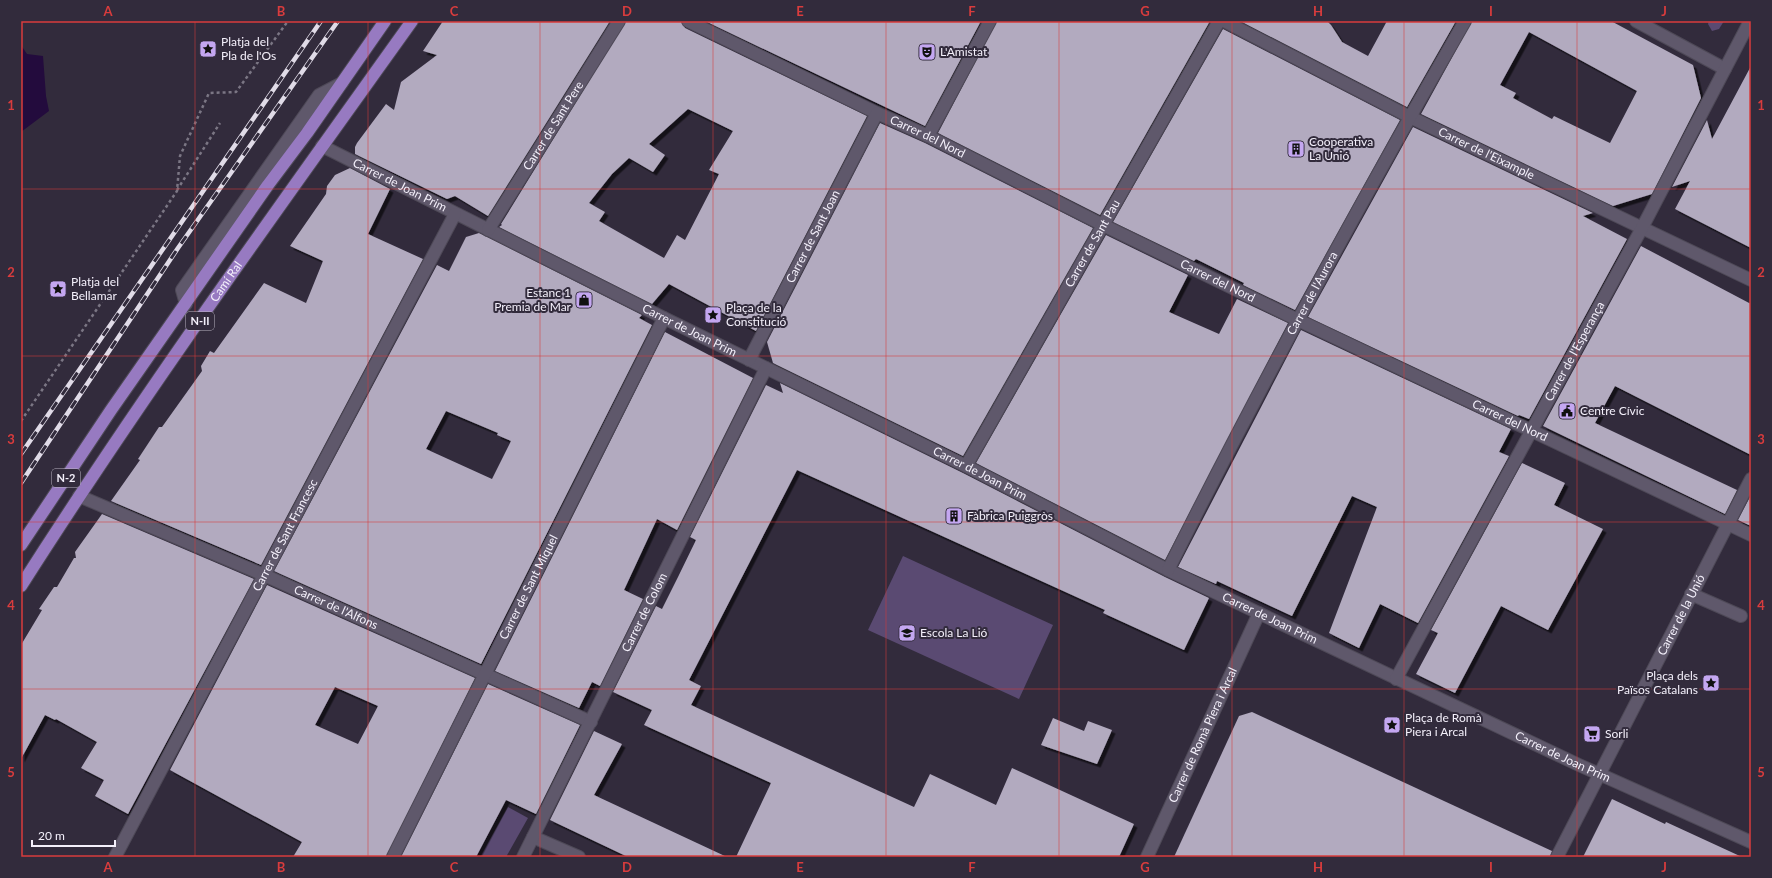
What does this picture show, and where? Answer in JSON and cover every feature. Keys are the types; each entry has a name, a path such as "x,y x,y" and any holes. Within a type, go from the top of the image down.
{"main road":[{"name":"Camí Ral","path":"21,545 111,410 268,185 385,21"},
{"name":"Camí Ral","path":"21,586 79,496 322,146 412,21"}],"street":[{"name":"Carrer de Sant Pere","path":"488,230 619,21"},
{"name":"Carrer del Nord","path":"688,21 877,113 928,136 1103,225 1298,320 1751,535"},
{"path":"928,136 990,21"},
{"name":"Carrer de Sant Pau","path":"966,466 1219,21"},
{"name":"Carrer de l'Eixample","path":"1224,21 1410,117 1751,280"},
{"name":"Carrer de l'Aurora","path":"1168,570 1298,320 1410,117 1465,21"},
{"path":"1636,21 1725,69"},
{"name":"Carrer de l'Esperança","path":"1396,679 1642,228 1750,21"},
{"name":"Carrer de Sant Joan","path":"749,360 877,113"},
{"name":"Carrer de Joan Prim","path":"322,146 664,318 966,466 1168,570 1599,775 1751,842"},
{"name":"Carrer de Sant Francesc","path":"115,857 455,214"},
{"name":"Carrer de Sant Miquel","path":"393,857 664,318"},
{"name":"Carrer de Colom","path":"523,857 766,368"},
{"name":"Carrer de la Unió","path":"1556,857 1751,479"},
{"name":"Carrer de l'Alfons","path":"79,496 264,574 591,722"},
{"path":"1691,594 1741,616"},
{"name":"Carrer de Romà Piera i Arcal","path":"1147,857 1259,613"},
{"path":"533,837 579,857"}],"path":[{"path":"177,191 180,156 209,93 236,92 288,21"},
{"path":"21,421 177,191 220,123"}],"shaded area":[{"path":"1709,21 1724,21 1719,29 1712,31 1708,24"},
{"path":"21,45 27,54 43,56 46,96 49,111 21,132"},
{"path":"903,556 1053,625 1019,699 868,630"},
{"path":"508,807 528,818 506,857 480,857"}],"building":[{"path":"443,21 610,21 488,216 455,196 447,199 355,154 355,147 357,143 386,104 394,110 401,82 437,55 423,51"},
{"path":"626,21 681,21 685,28 867,116 756,331 669,284 652,304 499,227 502,225 501,224","holes":["688,109 733,131 709,170 719,174 685,240 677,235 664,258 599,221 605,212 589,203 612,174 629,158 653,172 665,155 649,144"]},
{"path":"705,21 981,21 925,126"},
{"path":"997,21 1210,21 1100,215 938,133"},
{"path":"1240,21 1327,21 1342,42 1368,56 1387,21 1456,21 1407,107"},
{"path":"1472,21 1611,21 1693,65 1701,98 1652,194 1613,206 1421,114","holes":["1529,32 1637,91 1610,143 1554,116 1552,119 1513,98 1516,93 1500,85"]},
{"path":"1223,29 1400,120 1295,310 1243,285 1244,283 1196,259 1194,261 1113,222"},
{"path":"1751,66 1751,248 1675,209 1690,181 1672,187 1707,120 1712,139"},
{"path":"880,123 925,143 1093,228 963,456 773,363 767,342"},
{"path":"1413,127 1593,213 1583,216 1627,239 1529,419 1519,415 1518,416 1308,317"},
{"path":"350,168 390,189 368,234 423,259 261,565 111,501 140,460 138,459 159,427 162,427 202,371 201,366 210,351 214,353 264,283 306,303 323,261 290,246 326,194 327,186 335,175"},
{"path":"479,233 642,315 639,318 652,325 481,664 274,571 437,265 449,271 466,237","holes":["446,411 498,433 497,435 511,441 492,479 426,449"]},
{"path":"1106,235 1188,275 1169,312 1219,334 1237,299 1288,323 1165,560 976,463"},
{"path":"1641,246 1751,304 1751,455 1615,386 1595,423 1737,490 1725,514 1543,426"},
{"path":"1301,330 1511,429 1499,452 1509,456 1418,623 1380,604 1359,648 1329,633 1377,507 1352,496 1292,616 1217,581 1216,584 1178,567"},
{"path":"665,332 753,378 677,530 657,519 624,590 643,599 600,686 592,682 579,708 495,671"},
{"path":"780,383 963,473 1165,577 1209,598 1184,650 1103,613 1105,610 797,470 689,680 701,686 691,705 914,807 930,774 996,805 1012,768 1134,824 1119,857 736,857 771,783 644,725 652,710 613,692 656,606 662,609 678,577 696,540 690,537 766,385 783,393"},
{"path":"1522,463 1565,483 1554,505 1603,529 1548,630 1501,606 1455,693 1416,674 1438,633 1431,630"},
{"path":"1751,497 1751,526 1738,520"},
{"path":"102,514 254,579 128,814 95,796 104,780 81,768 97,742 56,719 55,720 45,715 21,759 21,645 42,610 39,609 54,587 57,587 74,558 76,558 75,552"},
{"path":"267,585 475,678 386,857 293,857 302,842 170,770","holes":["335,687 378,706 358,744 315,725"]},
{"path":"488,684 580,725 536,814 506,800 476,857 401,857"},
{"path":"1252,712 1552,851 1550,857 1174,857 1239,716"},
{"path":"1053,718 1084,731 1088,721 1112,730 1097,764 1041,745"},
{"path":"594,731 622,744 594,795 727,857 628,857 550,820"},
{"path":"1612,799 1665,824 1666,822 1742,857 1583,857"}],"railway":[{"path":"21,454 321,21"},
{"path":"21,483 178,248 338,21"}],"place":[{"name":"Platja del Pla de l'Os","path":"208,49"},
{"name":"L'Amistat","path":"927,52"},
{"name":"Cooperativa La Unió","path":"1296,149"},
{"name":"Platja del Bellamar","path":"58,289"},
{"name":"Estanc 1 Premia de Mar","path":"584,300"},
{"name":"Plaça de la Constitució","path":"713,315"},
{"name":"Centre Cívic","path":"1567,411"},
{"name":"Fàbrica Puiggròs","path":"954,516"},
{"name":"Escola La Lió","path":"907,633"},
{"name":"Plaça dels Països Catalans","path":"1711,683"},
{"name":"Plaça de Romà Piera i Arcal","path":"1392,725"},
{"name":"Sorli","path":"1592,734"}]}
